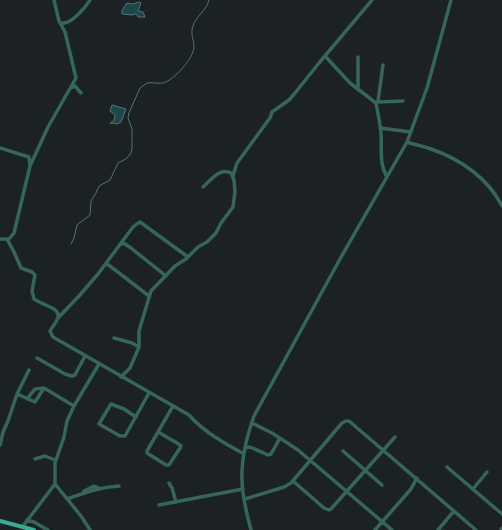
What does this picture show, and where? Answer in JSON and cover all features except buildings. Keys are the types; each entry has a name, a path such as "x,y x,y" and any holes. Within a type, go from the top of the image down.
{"main road":[{"path":"0,521 34,530"}],"street":[{"path":"0,239 6,239 12,236 16,228 30,166 48,127 76,78 65,32 59,21 54,0"},
{"path":"61,23 64,24 68,22 83,10 90,0"},
{"path":"121,377 130,368 139,347 139,331 146,313 151,290 175,266 216,234 221,223 232,207 235,192 233,176 237,163 270,118 272,112 289,100 372,0"},
{"path":"251,530 242,480 244,454 248,433 270,385 408,142 427,88 451,0"},
{"path":"325,56 358,90 377,102 403,101"},
{"path":"358,57 358,90"},
{"path":"383,65 377,102 381,156 384,171 388,177"},
{"path":"71,88 77,87 81,93"},
{"path":"380,128 411,132"},
{"path":"408,142 431,149 462,163 488,186 498,197 502,206"},
{"path":"0,148 29,157 30,166"},
{"path":"203,187 221,171 227,170 233,176"},
{"path":"188,257 140,222 135,224 79,296 58,318 50,331 51,335 121,377 189,415 210,435 244,454"},
{"path":"6,239 21,268 32,272 35,275 32,291 34,299 53,308 58,314 58,318"},
{"path":"121,243 131,248 166,276"},
{"path":"106,263 149,296"},
{"path":"114,338 132,343 139,347"},
{"path":"37,358 64,374 72,376 76,373 85,356"},
{"path":"23,526 55,484 55,460 64,437 67,421 74,406 99,364"},
{"path":"0,445 1,433 8,421 17,394 29,370"},
{"path":"27,398 35,389 44,388 74,406"},
{"path":"17,394 36,402 44,388"},
{"path":"136,417 124,409 112,404 99,424 120,436 125,436 136,417 149,393"},
{"path":"158,432 181,446 169,465 166,465 147,453 147,450 173,406"},
{"path":"245,499 284,487 293,481 342,423 346,421 383,449 476,530"},
{"path":"252,423 280,438 311,461 392,530"},
{"path":"293,481 327,509 331,509 395,437"},
{"path":"245,448 250,448 268,455 271,454 280,438"},
{"path":"343,451 382,485"},
{"path":"35,459 45,456 55,460"},
{"path":"447,467 502,514"},
{"path":"473,489 486,472"},
{"path":"375,530 412,489 417,478"},
{"path":"55,484 90,530"},
{"path":"169,484 172,488 176,502"},
{"path":"64,494 73,494 94,486 101,488"},
{"path":"67,498 101,488 119,486"},
{"path":"159,505 243,489"},
{"path":"438,530 454,511"},
{"path":"27,520 34,522 48,530"}],"water":[{"path":"139,2 141,3 138,11 143,12 145,17 138,17 136,14 122,14 122,10 127,3 132,4"},
{"path":"112,105 126,109 121,122 117,124 110,123 114,121 115,115 110,111"}],"waterway":[{"path":"71,244 77,225 90,215 91,201 99,186 110,180 118,163 126,159 131,153 132,129 128,118 140,88 147,83 163,83 167,81 177,74 187,63 191,57 194,47 192,34 194,22 206,7 209,0"}]}
